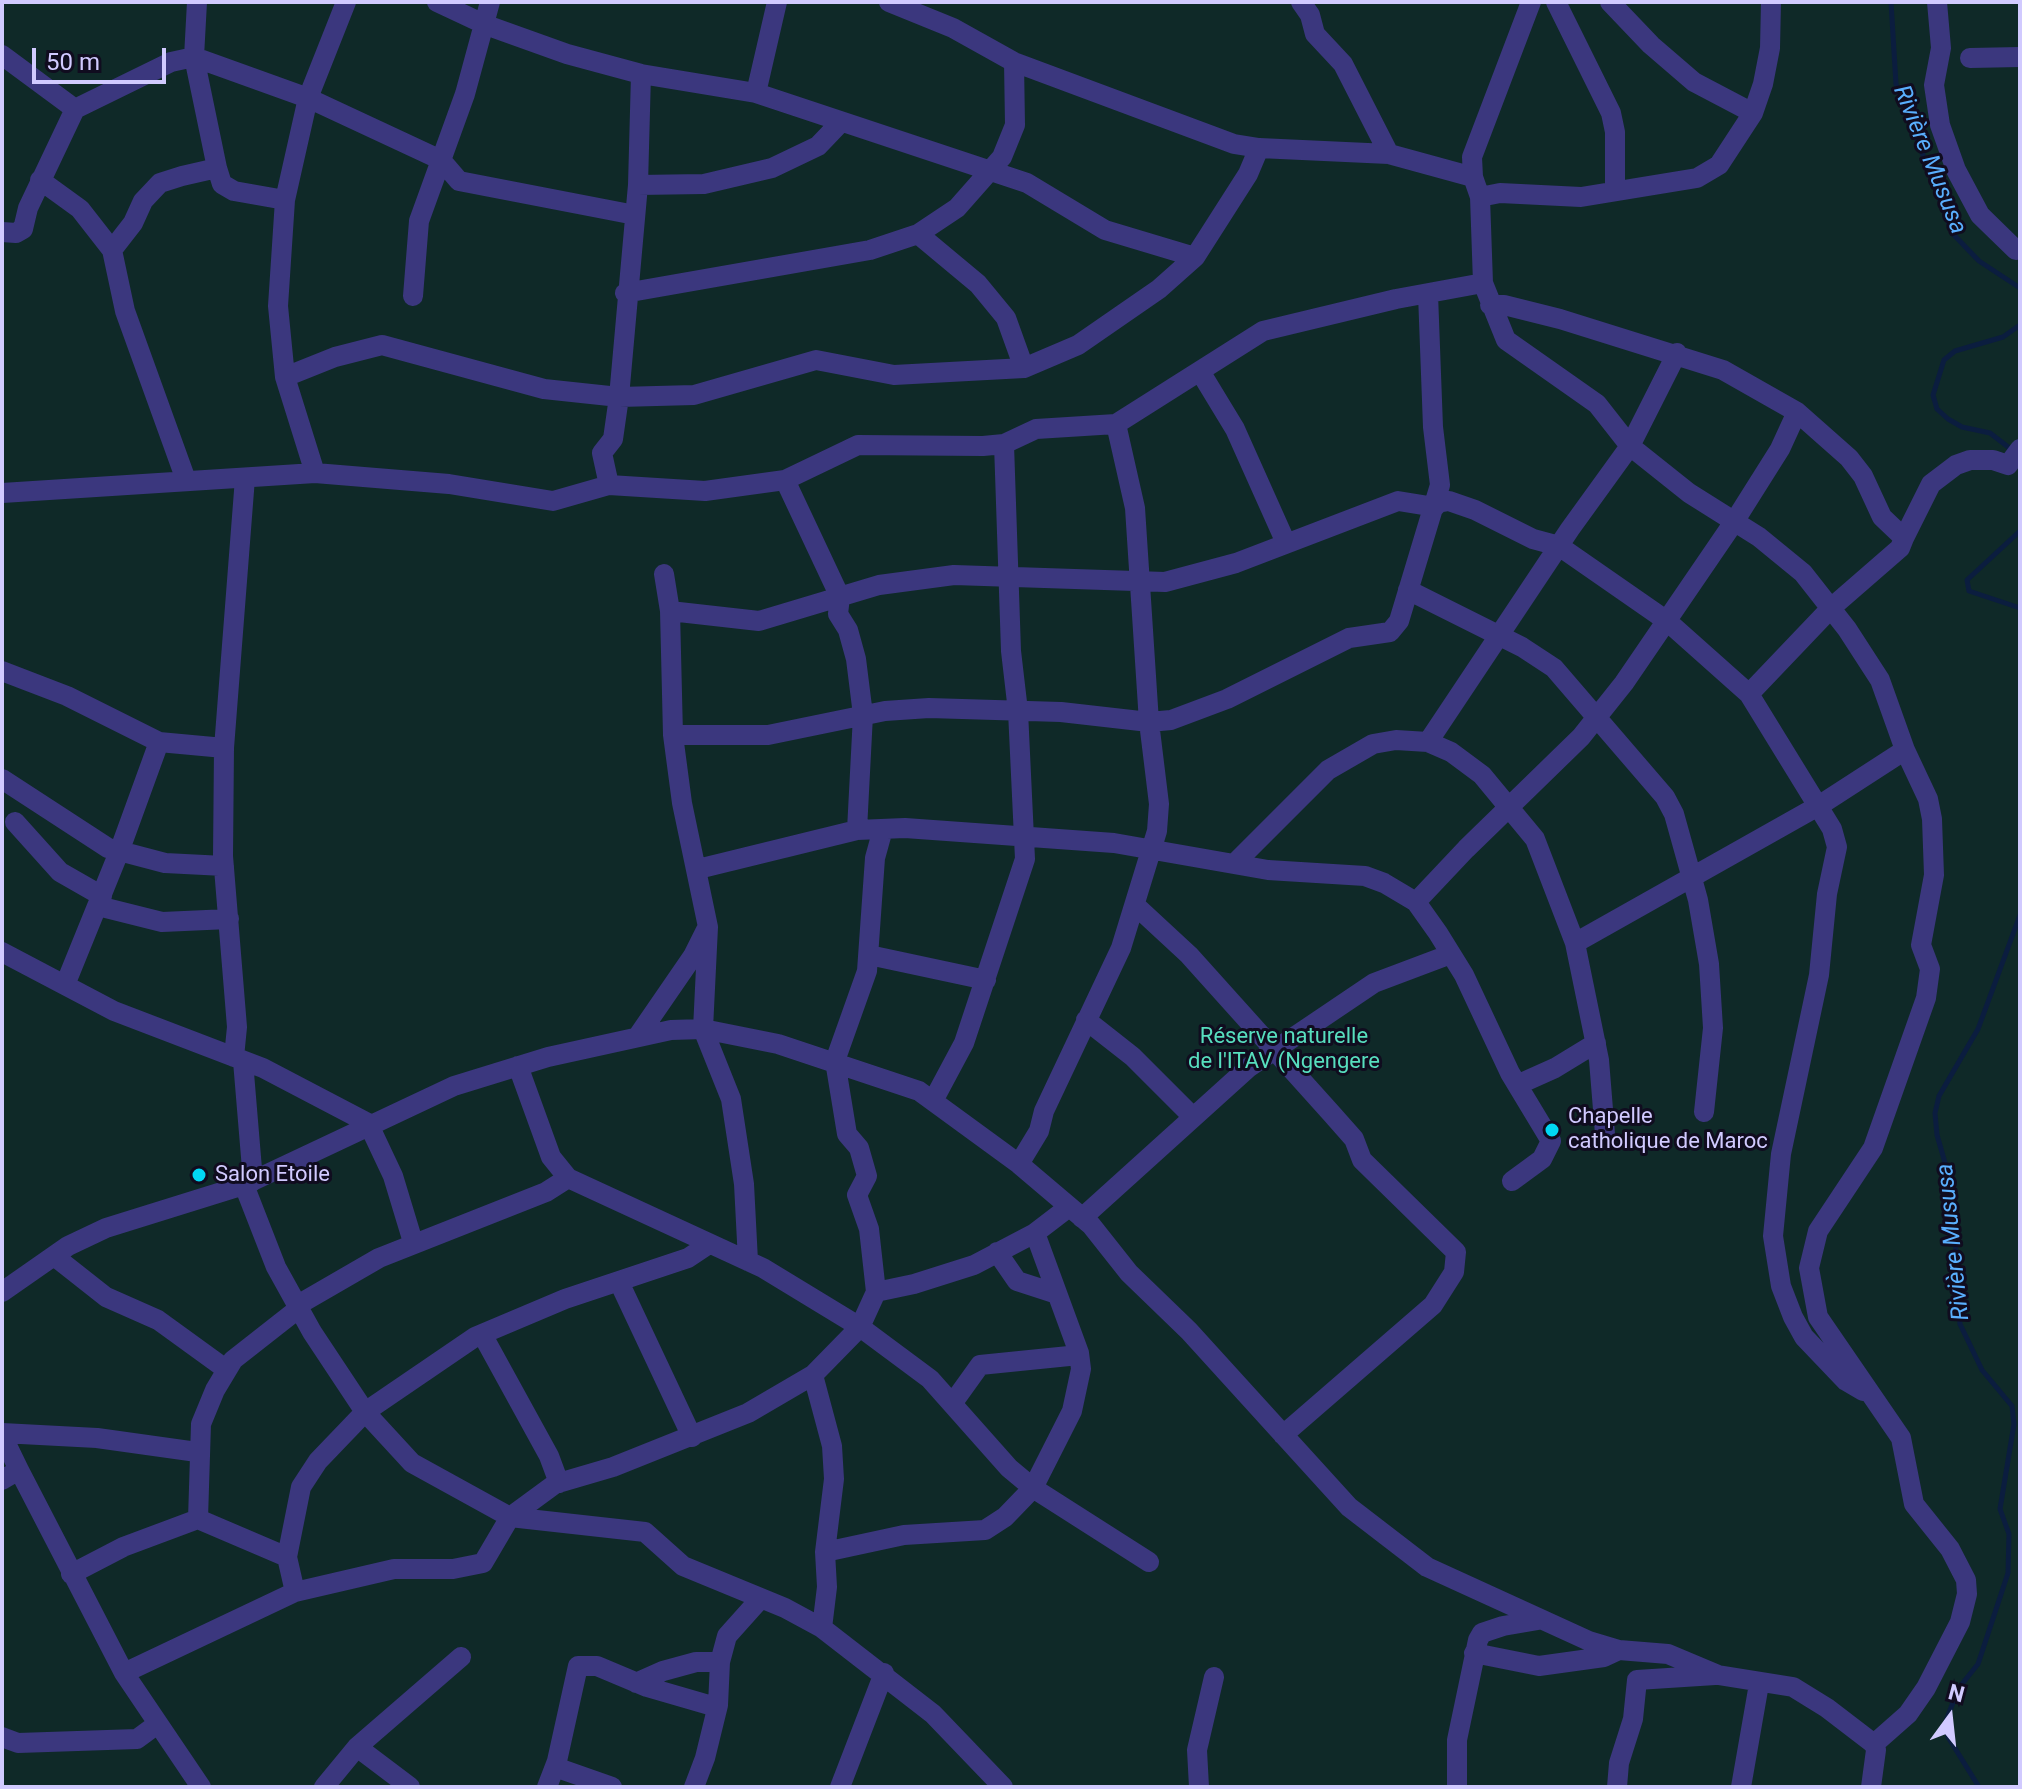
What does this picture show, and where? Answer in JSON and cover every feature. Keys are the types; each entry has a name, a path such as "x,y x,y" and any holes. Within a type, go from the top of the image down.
{"street":[{"path":"197,2 194,57 222,184 234,191 285,200"},
{"path":"315,473 285,377 278,306 285,200 308,98 346,2"},
{"path":"437,2 486,25 567,54 641,74 756,93 993,172 1039,189 1105,230 1195,257"},
{"path":"413,296 419,221 486,25 490,2"},
{"path":"756,93 777,2"},
{"path":"889,2 953,28 1014,62 1234,144 1389,154 1473,177"},
{"path":"1301,2 1310,15 1315,34 1343,64 1389,154"},
{"path":"1531,2 1472,157 1473,177 1480,197 1483,283 1506,340 1597,404 1630,446 1689,493 1788,559 1831,608 1880,680 1905,750 1928,799 1934,837 1934,875 1921,945 1930,969 1926,998 1873,1148 1818,1231 1809,1268 1818,1317 1901,1438 1914,1504 1960,1567 1967,1594 1960,1622 1926,1688 1908,1714 1874,1744 1871,1787"},
{"path":"1556,2 1611,113 1615,132 1615,190"},
{"path":"1610,2 1651,45 1694,82 1753,113"},
{"path":"1480,197 1500,193 1581,197 1697,178 1719,165 1753,113 1770,48 1771,2"},
{"path":"1937,2 1941,48 1934,85 1940,125 1956,170 1980,215 2016,250"},
{"path":"2,55 75,109"},
{"path":"2,232 16,233 23,229 40,180 75,109 171,62 194,57 308,98 441,160 459,181 635,215"},
{"path":"1970,58 2020,57"},
{"path":"625,293 870,250 918,234 957,208 993,172 1015,125 1014,62"},
{"path":"609,485 602,453 613,439 619,397 625,293 638,185 641,74"},
{"path":"638,185 704,184 772,168 818,146 840,123"},
{"path":"285,377 335,357 382,345 544,389 619,397 694,395 816,360 894,375 1024,368 1078,345 1159,289 1195,257 1248,174 1259,148"},
{"path":"112,250 133,223 143,201 160,183 217,168"},
{"path":"40,180 80,209 112,250 125,311 186,480"},
{"path":"918,234 978,284 1006,318 1024,368"},
{"path":"2,493 315,473 449,484 553,501 609,485 705,491 785,480 858,445 1004,444 1036,429 1116,424 1201,373 1242,342 1282,323 1483,283"},
{"path":"673,735 768,735 863,715 929,708 1018,711 1149,722 1171,720 1201,711 1349,638 1390,632 1399,621 1440,485 1433,427 1428,294"},
{"path":"1490,305 1504,305 1560,319 1677,353 1723,370 1797,412 1849,458 1863,476 1882,517 1904,538"},
{"path":"1428,742 1630,446 1677,353"},
{"path":"1201,373 1235,429 1286,543"},
{"path":"1416,902 1597,718 1734,522 1780,449 1797,412"},
{"path":"1019,1164 1039,1131 1044,1111 1121,948 1151,849 1159,804 1149,722 1145,623 1131,481 1116,424"},
{"path":"933,1101 964,1043 1021,874 1024,839 1018,772 1018,711 1011,651 1011,578 1004,504 1004,444"},
{"path":"1749,694 1831,608 1889,559 1904,538 1931,484 1956,465 1970,460 1993,460 2008,465 2016,455"},
{"path":"245,478 224,748 224,866 248,1183 259,1230 297,1307 365,1412 412,1463 510,1517 645,1532 683,1566 761,1598 822,1628 933,1714 1003,1787"},
{"path":"785,480 840,597 838,614 848,630 856,659 863,715 857,830"},
{"path":"670,611 759,621 916,578 954,575 1140,583 1202,574 1398,501 1436,505 1449,501 1475,510 1533,539 1559,546 1667,621 1749,694 1820,805 1837,847 1827,894 1819,975 1781,1154 1774,1217 1774,1255 1785,1297 1804,1337 1846,1381 1872,1395"},
{"path":"664,574 670,611 673,735 682,803 708,927 703,1029 731,1099 744,1184 748,1261"},
{"path":"1408,590 1554,668 1665,797 1674,814 1691,875 1709,964 1713,1028 1704,1112"},
{"path":"2,671 67,696 159,742 224,748"},
{"path":"1235,863 1328,770 1355,753 1396,740 1428,742 1451,752 1482,775 1512,807 1535,839 1575,943 1596,1043 1605,1134"},
{"path":"65,985 159,742"},
{"path":"1575,943 1820,805 1905,750"},
{"path":"2,779 86,836 119,852 177,865 224,866"},
{"path":"2,838 32,801"},
{"path":"15,822 60,872 100,901 162,922 229,919"},
{"path":"698,869 857,830 883,829 1067,839 1151,849 1268,870 1365,876 1396,888 1416,902 1451,954 1517,1085 1551,1141 1542,1159 1512,1181"},
{"path":"124,1673 295,1592 394,1569 453,1569 483,1563 510,1517 559,1483 613,1467 748,1413 813,1375 860,1327 876,1292 869,1229 857,1195 867,1176 859,1148 847,1134 835,1061 858,1002 869,955 875,858 883,829"},
{"path":"1135,905 1189,955 1274,1049 1354,1139 1362,1160 1456,1252 1454,1272 1433,1305 1283,1435"},
{"path":"638,1036 693,956 708,927"},
{"path":"2,952 114,1011 238,1059 368,1123 388,1162 413,1242"},
{"path":"876,1292 929,1280 974,1265 1076,1212 1274,1049 1374,983 1451,954"},
{"path":"869,955 986,980"},
{"path":"1086,1020 1132,1056 1192,1116"},
{"path":"2,1292 54,1256 106,1228 248,1183 368,1123 454,1086 518,1066 638,1036 703,1029 767,1041 897,1081 933,1101 1019,1164 1076,1212 1129,1273 1189,1331 1372,1528 1448,1579 1538,1620 1619,1650 1668,1654 1718,1675 1759,1684 1793,1687 1874,1744"},
{"path":"1517,1085 1555,1068 1596,1043"},
{"path":"518,1066 551,1157 568,1178 748,1261 860,1327 930,1379 1009,1468 1033,1488 1149,1562"},
{"path":"198,1519 197,1452 201,1424 227,1370 261,1336 297,1307 379,1258 546,1192 568,1178"},
{"path":"825,1552 904,1535 985,1530 1005,1517 1033,1488 1072,1411 1080,1383 1079,1355 1035,1233"},
{"path":"295,1592 287,1557 301,1487 318,1461 365,1412 482,1334 565,1299 620,1284 688,1258 709,1244"},
{"path":"997,1252 1017,1281 1057,1294"},
{"path":"54,1256 106,1297 158,1320 227,1370"},
{"path":"620,1284 692,1437"},
{"path":"482,1334 549,1456 559,1483"},
{"path":"952,1404 980,1365 1079,1355"},
{"path":"813,1375 832,1446 833,1468 822,1628"},
{"path":"197,1452 97,1438 2,1434 10,1475 71,1574 124,1673 156,1725 201,1787"},
{"path":"71,1574 123,1547 198,1519 287,1557"},
{"path":"694,1787 705,1758 727,1636 761,1598"},
{"path":"1457,1787 1457,1740 1474,1653 1482,1633 1538,1620"},
{"path":"1474,1653 1539,1666 1604,1657 1619,1650"},
{"path":"324,1787 357,1747 461,1657"},
{"path":"636,1683 674,1668 720,1662"},
{"path":"547,1787 555,1767 578,1666 597,1666 636,1683 716,1707"},
{"path":"840,1787 884,1673"},
{"path":"1617,1787 1619,1763 1633,1719 1637,1680 1718,1675"},
{"path":"1199,1787 1197,1750 1214,1677"},
{"path":"1741,1787 1759,1684"},
{"path":"2,1737 18,1743 137,1739 156,1725"},
{"path":"357,1747 410,1787"},
{"path":"555,1767 612,1787"}],"green space":[{"name":"Réserve naturelle de l'ITAV (Ngengere","path":"2,2 2020,2 2020,1787 2,1787"}],"waterway":[{"name":"Rivière Mususa","path":"1891,2 1896,84 1953,234 1979,261 2020,288"},
{"name":"Rivière Mususa","path":"2012,450 1990,433 1962,427 1948,419 1937,409 1933,395 1944,360 1955,351 2003,337 2020,325"},
{"name":"Rivière Mususa","path":"2020,531 1967,580 1969,591 2020,608"},
{"name":"Rivière Mususa","path":"1979,1787 1948,1737 1946,1721 1958,1689 1978,1664 2008,1573 2009,1534 2000,1509 2014,1424 2012,1406 1982,1370 1960,1324 1952,1187 1937,1135 1935,1113 1939,1096 1978,1029 2020,915"}],"place":[{"name":"Chapelle catholique de Maroc","path":"1552,1130"},
{"name":"Salon Etoile","path":"199,1175"}]}
